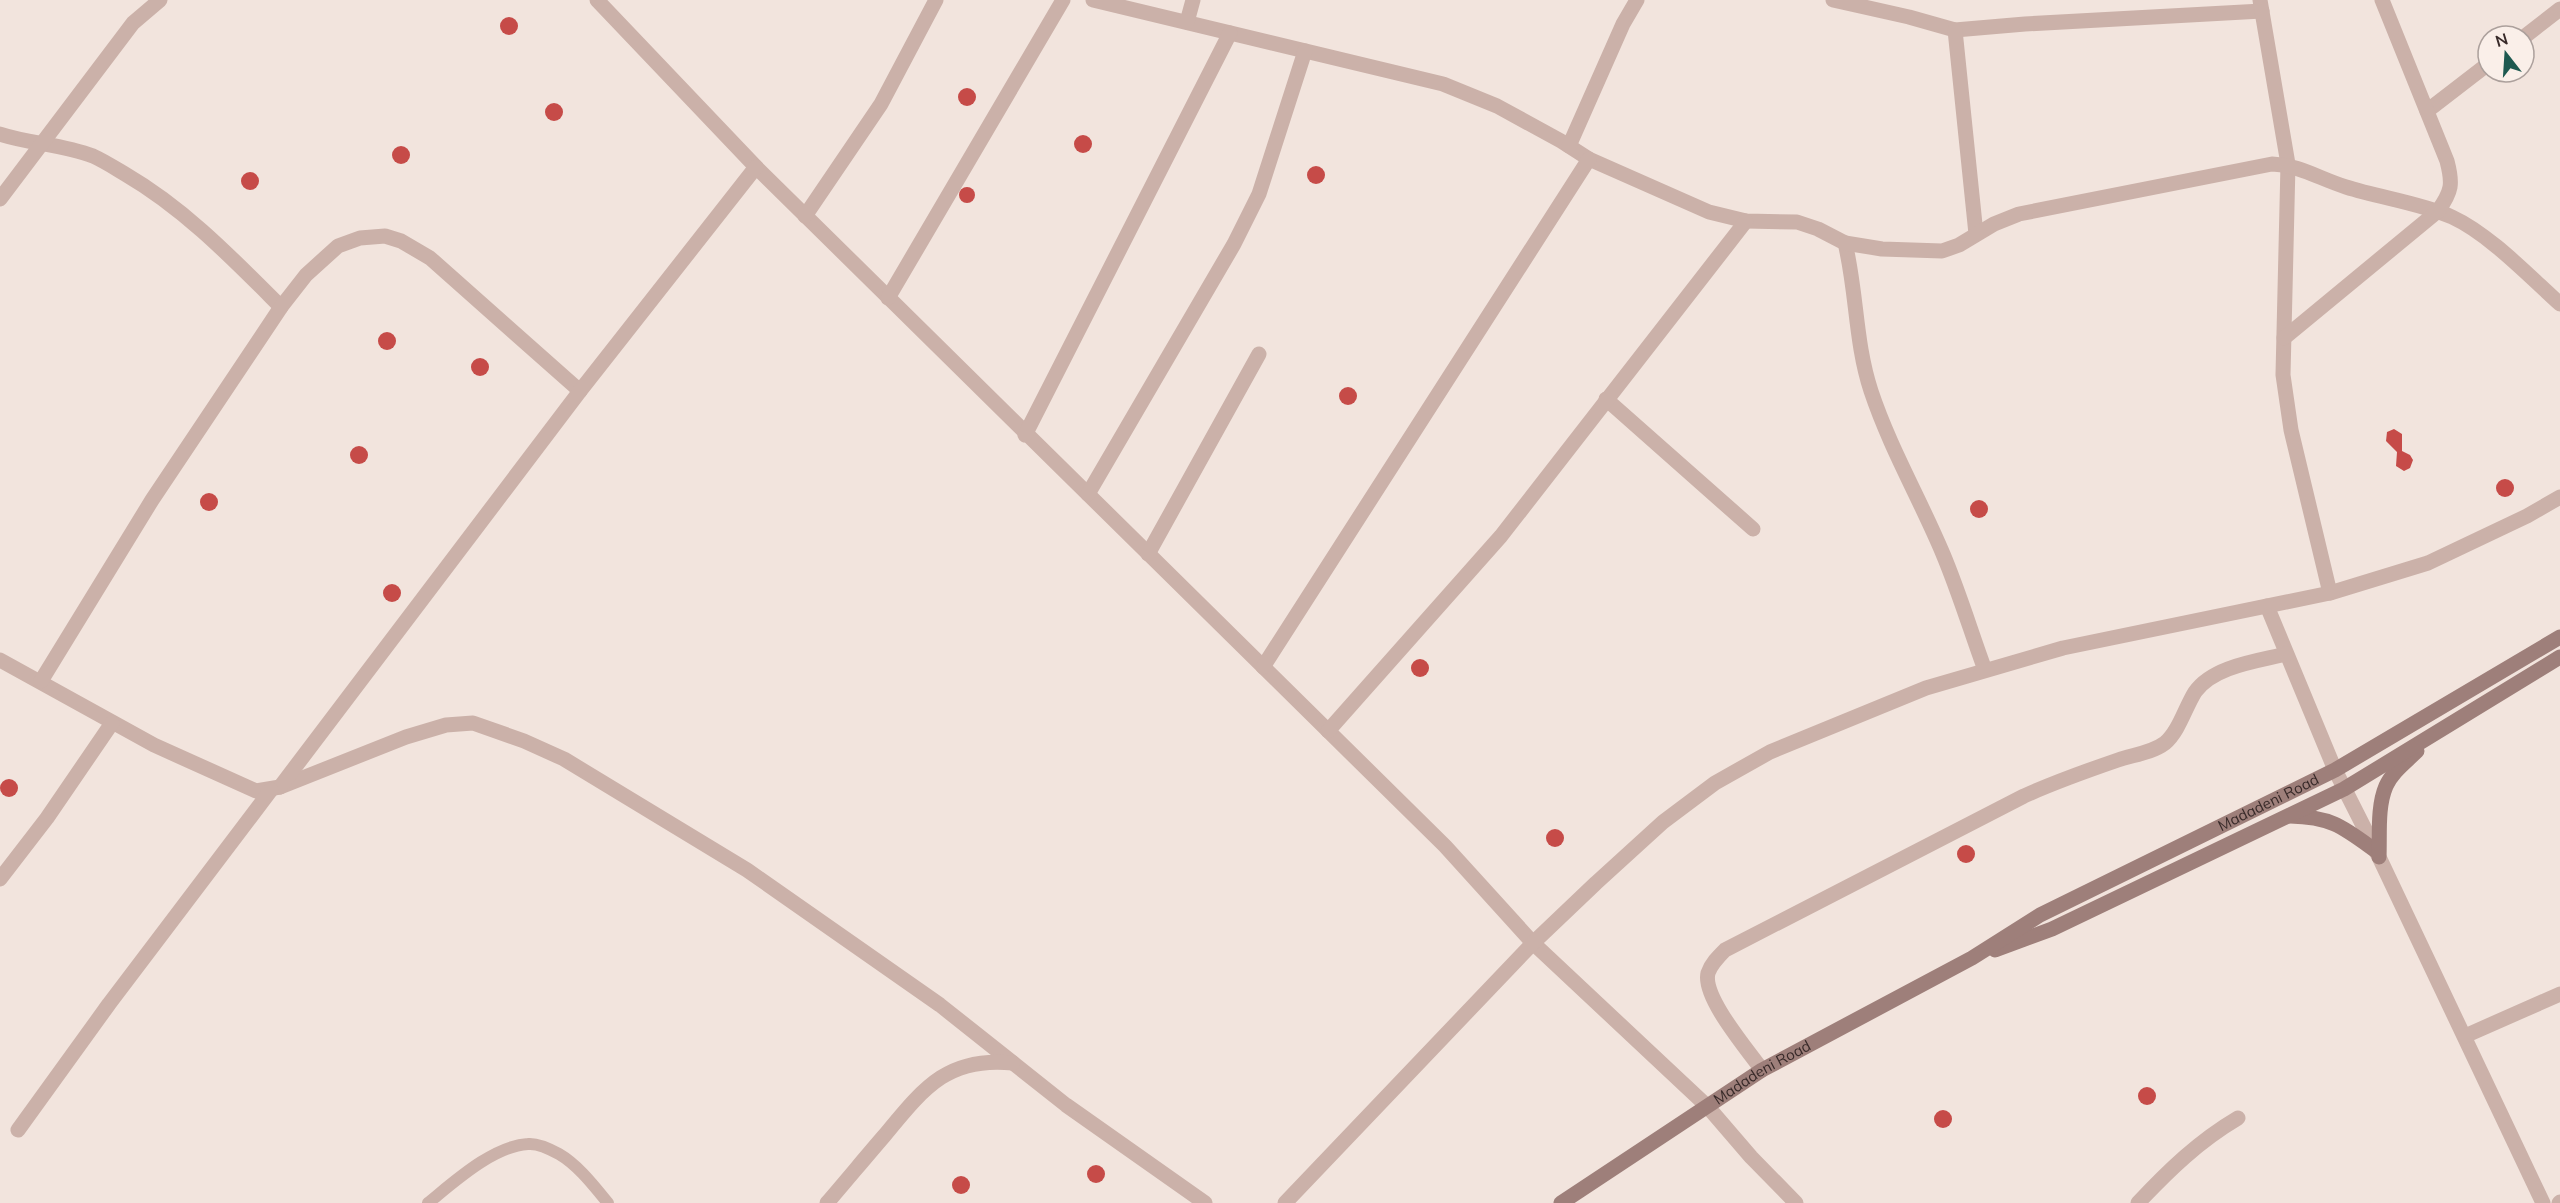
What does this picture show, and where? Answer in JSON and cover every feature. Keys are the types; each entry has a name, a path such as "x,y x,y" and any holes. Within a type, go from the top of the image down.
{"street":[{"path":"0,199 133,23 160,0"},
{"path":"597,0 756,167 1024,435 1088,494 1445,846 1533,943 1708,1107 1751,1157 1796,1203"},
{"path":"806,216 881,104 936,0"},
{"path":"888,298 1063,0"},
{"path":"1093,0 1443,84 1497,106 1589,159 1709,212 1746,221 1797,222 1818,229 1845,243 1882,249 1930,252 1959,245 1976,234 2019,214 2272,164 2288,164 2325,180 2373,196 2438,211 2474,229 2560,304"},
{"path":"1187,22 1193,0"},
{"path":"1569,146 1623,24 1637,0"},
{"path":"1833,0 1955,30 2261,5 2288,164 2283,375 2291,430 2330,593"},
{"path":"2284,338 2438,211 2449,195 2451,177 2382,0"},
{"path":"2536,28 2560,9"},
{"path":"1955,30 1976,234"},
{"path":"1024,435 1230,33"},
{"path":"1088,494 1244,225 1259,194 1305,51"},
{"path":"2427,111 2476,73"},
{"path":"0,134 94,157 147,187 180,210 227,252 280,307"},
{"path":"1263,667 1589,159"},
{"path":"18,1130 109,1004 580,391 756,167"},
{"path":"1328,731 1501,536 1746,221"},
{"path":"41,681 152,500 280,307 306,276 338,246 360,238 385,236 401,241 430,258 580,391"},
{"path":"1845,243 1851,268 1860,353 1871,390 1888,436 1944,555 1985,670"},
{"path":"1148,554 1258,354"},
{"path":"1606,399 1753,529"},
{"path":"1285,1203 1533,943 1663,822 1715,783 1770,752 1848,718 1926,688 1985,670 2063,648 2330,593 2428,563 2527,516 2560,496"},
{"path":"2267,606 2335,770 2378,854 2543,1203"},
{"name":"Madadeni Road","path":"1561,1203 1762,1070 1972,958 2040,915 2335,770 2560,637"},
{"path":"1762,1070 1720,1011 1709,986 1708,974 1714,961 1725,950 2024,796 2068,776 2147,752 2164,743 2174,731 2196,691 2211,677 2234,668 2286,654"},
{"name":"Madadeni Road","path":"1972,958 2052,929 2344,789 2560,657"},
{"path":"0,660 112,723 256,791 276,789 406,737 446,725 473,723 524,741 564,759 747,870 940,1005 1076,1112 1204,1203"},
{"path":"0,879 47,818 112,723"},
{"path":"2378,854 2386,786 2394,774 2429,737"},
{"path":"2287,816 2327,819 2343,827 2378,854"},
{"path":"2465,1036 2560,994"},
{"path":"827,1203 920,1092 943,1075 969,1064 993,1061 1013,1063"},
{"path":"2138,1203 2187,1153 2238,1118"}],"lane":[{"path":"428,1203 484,1161 528,1143 544,1146 560,1154 608,1203"}],"building":[{"path":"509,17 515,20 518,26 515,32 509,35 503,32 500,26 503,20"},
{"path":"967,88 973,91 976,97 973,103 967,106 961,103 958,97 961,91"},
{"path":"554,103 560,106 563,112 560,118 554,121 548,118 545,112 548,106"},
{"path":"1083,135 1089,138 1092,144 1089,150 1083,153 1077,150 1074,144 1077,138"},
{"path":"401,146 407,149 410,155 407,161 401,164 395,161 392,155 395,149"},
{"path":"1316,166 1322,169 1325,175 1322,181 1316,184 1310,181 1307,175 1310,169"},
{"path":"250,172 256,175 259,181 256,187 250,190 244,187 241,181 244,175"},
{"path":"964,187 970,187 975,195 973,201 964,203 959,198 959,192"},
{"path":"387,332 393,335 396,341 393,347 387,350 381,347 378,341 381,335"},
{"path":"480,358 486,361 489,367 486,373 480,376 474,373 471,367 474,361"},
{"path":"1348,387 1354,390 1357,396 1354,402 1348,405 1342,402 1339,396 1342,390"},
{"path":"2394,429 2402,434 2402,451 2410,455 2413,460 2410,468 2404,471 2396,466 2397,452 2386,441 2387,432"},
{"path":"359,446 365,449 368,455 365,461 359,464 353,461 350,455 353,449"},
{"path":"2505,479 2511,482 2514,488 2511,494 2505,497 2499,494 2496,488 2499,482"},
{"path":"209,493 215,496 218,502 215,508 209,511 203,508 200,502 203,496"},
{"path":"1979,500 1985,503 1988,509 1985,515 1979,518 1973,515 1970,509 1973,503"},
{"path":"392,584 398,587 401,593 398,599 392,602 386,599 383,593 386,587"},
{"path":"1420,659 1426,662 1429,668 1426,674 1420,677 1414,674 1411,668 1414,662"},
{"path":"9,779 15,782 18,788 15,794 9,797 3,794 0,788 3,782"},
{"path":"1555,829 1561,832 1564,838 1561,844 1555,847 1549,844 1546,838 1549,832"},
{"path":"1966,845 1972,848 1975,854 1972,860 1966,863 1960,860 1957,854 1960,848"},
{"path":"2147,1087 2153,1090 2156,1096 2153,1102 2147,1105 2141,1102 2138,1096 2141,1090"},
{"path":"1943,1110 1949,1113 1952,1119 1949,1125 1943,1128 1937,1125 1934,1119 1937,1113"},
{"path":"1096,1165 1102,1168 1105,1174 1102,1180 1096,1183 1090,1180 1087,1174 1090,1168"},
{"path":"961,1176 967,1179 970,1185 967,1191 961,1194 955,1191 952,1185 955,1179"}]}
